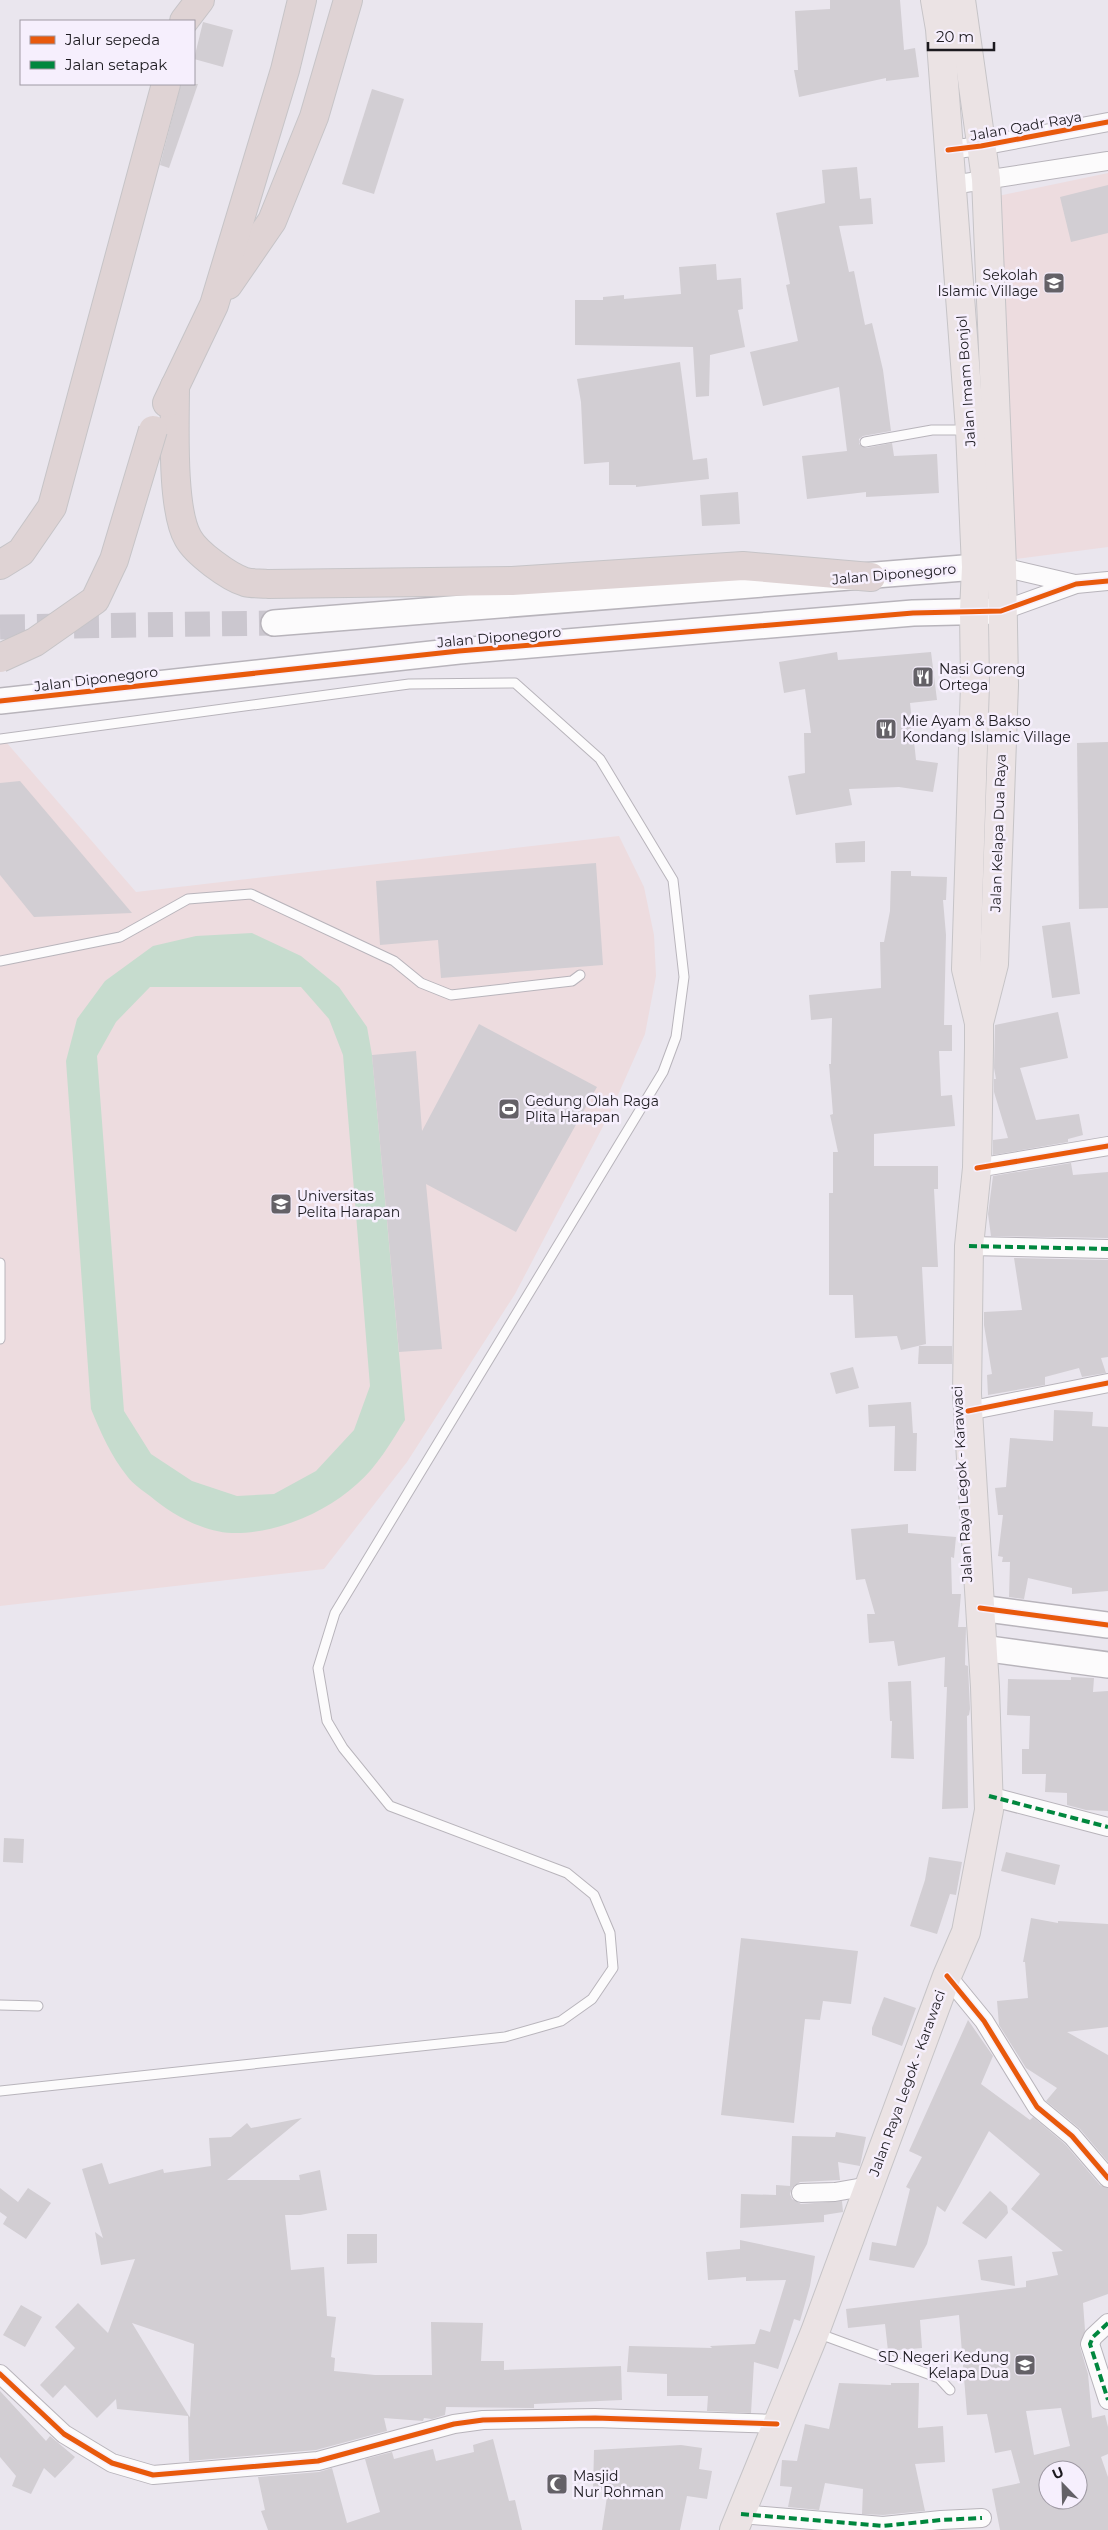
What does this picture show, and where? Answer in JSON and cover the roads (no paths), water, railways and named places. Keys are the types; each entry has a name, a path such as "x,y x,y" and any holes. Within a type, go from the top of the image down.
{"highway":[{"path":"183,20 189,0"},
{"path":"184,20 200,0"},
{"path":"0,658 35,642 94,600 114,560 153,430 214,305 285,70 302,0"},
{"path":"214,305 272,221 314,117 348,0"},
{"path":"0,565 20,552 52,507 166,85"},
{"path":"175,386 178,494 186,534 202,554 221,569 244,582 268,584 512,580 743,566 871,577"}],"main road":[{"name":"Jalan Imam Bonjol","path":"935,0 940,29 970,430 976,567 974,612"},
{"name":"Jalan Imam Bonjol","path":"962,0 986,180 1002,567 1001,611"},
{"name":"Jalan Kelapa Dua Raya","path":"977,1168 979,1023 994,964 1004,685 1001,611"},
{"name":"Jalan Kelapa Dua Raya","path":"974,612 975,684 972,824 966,969 979,1023"},
{"path":"972,824 999,824"},
{"name":"Jalan Raya Legok - Karawaci","path":"738,2522 814,2332 947,1976 966,1932 989,1810 980,1608 968,1410 969,1246 977,1168"}],"street":[{"name":"Jalan Qadr Raya","path":"948,150 981,146 1108,122"},
{"path":"952,185 1108,160"},
{"name":"Jalan Diponegoro","path":"274,623 871,577 976,567"},
{"path":"1002,567 1076,584"},
{"path":"1001,611 1076,584 1108,581"},
{"name":"Jalan Diponegoro","path":"0,701 459,651 913,613 1001,611"},
{"path":"977,1168 1108,1146"},
{"path":"969,1246 1108,1248"},
{"path":"968,1410 1108,1382"},
{"path":"980,1608 1108,1625"},
{"path":"982,1648 1108,1665"},
{"path":"989,1796 1108,1827"},
{"path":"947,1976 984,2021 1037,2107 1072,2136 1108,2178"},
{"path":"801,2193 834,2192 869,2186"},
{"path":"1108,2323 1093,2337 1090,2344 1108,2400"},
{"path":"0,2374 64,2434 112,2463 153,2475 318,2461 454,2424 483,2420 595,2418 777,2424"},
{"path":"738,2522 883,2526 982,2518"}],"lane":[{"path":"865,442 932,430 970,430"},
{"path":"0,739 409,684 515,683 600,759 673,880 684,977 676,1037 663,1072 335,1613 318,1668 327,1721 343,1748 390,1806 567,1873 594,1895 610,1933 612,1968 592,1999 561,2022 505,2037 0,2091"},
{"path":"0,961 120,937 188,898 251,894 394,960 421,983 451,996 572,981 580,975"},
{"path":"0,1263 0,1339"},
{"path":"0,2005 38,2006"},
{"path":"814,2332 939,2378 950,2390"}],"tunnel":[{"path":"0,627 274,623"}],"place":[{"name":"Sekolah Islamic Village","path":"1054,283"},
{"name":"Nasi Goreng Ortega","path":"923,677"},
{"name":"Mie Ayam & Bakso Kondang Islamic Village","path":"886,729"},
{"name":"Gedung Olah Raga Plita Harapan","path":"509,1109"},
{"name":"Universitas Pelita Harapan","path":"281,1204"},
{"name":"SD Negeri Kedung Kelapa Dua","path":"1025,2365"},
{"name":"Masjid Nur Rohman","path":"557,2484"}]}
